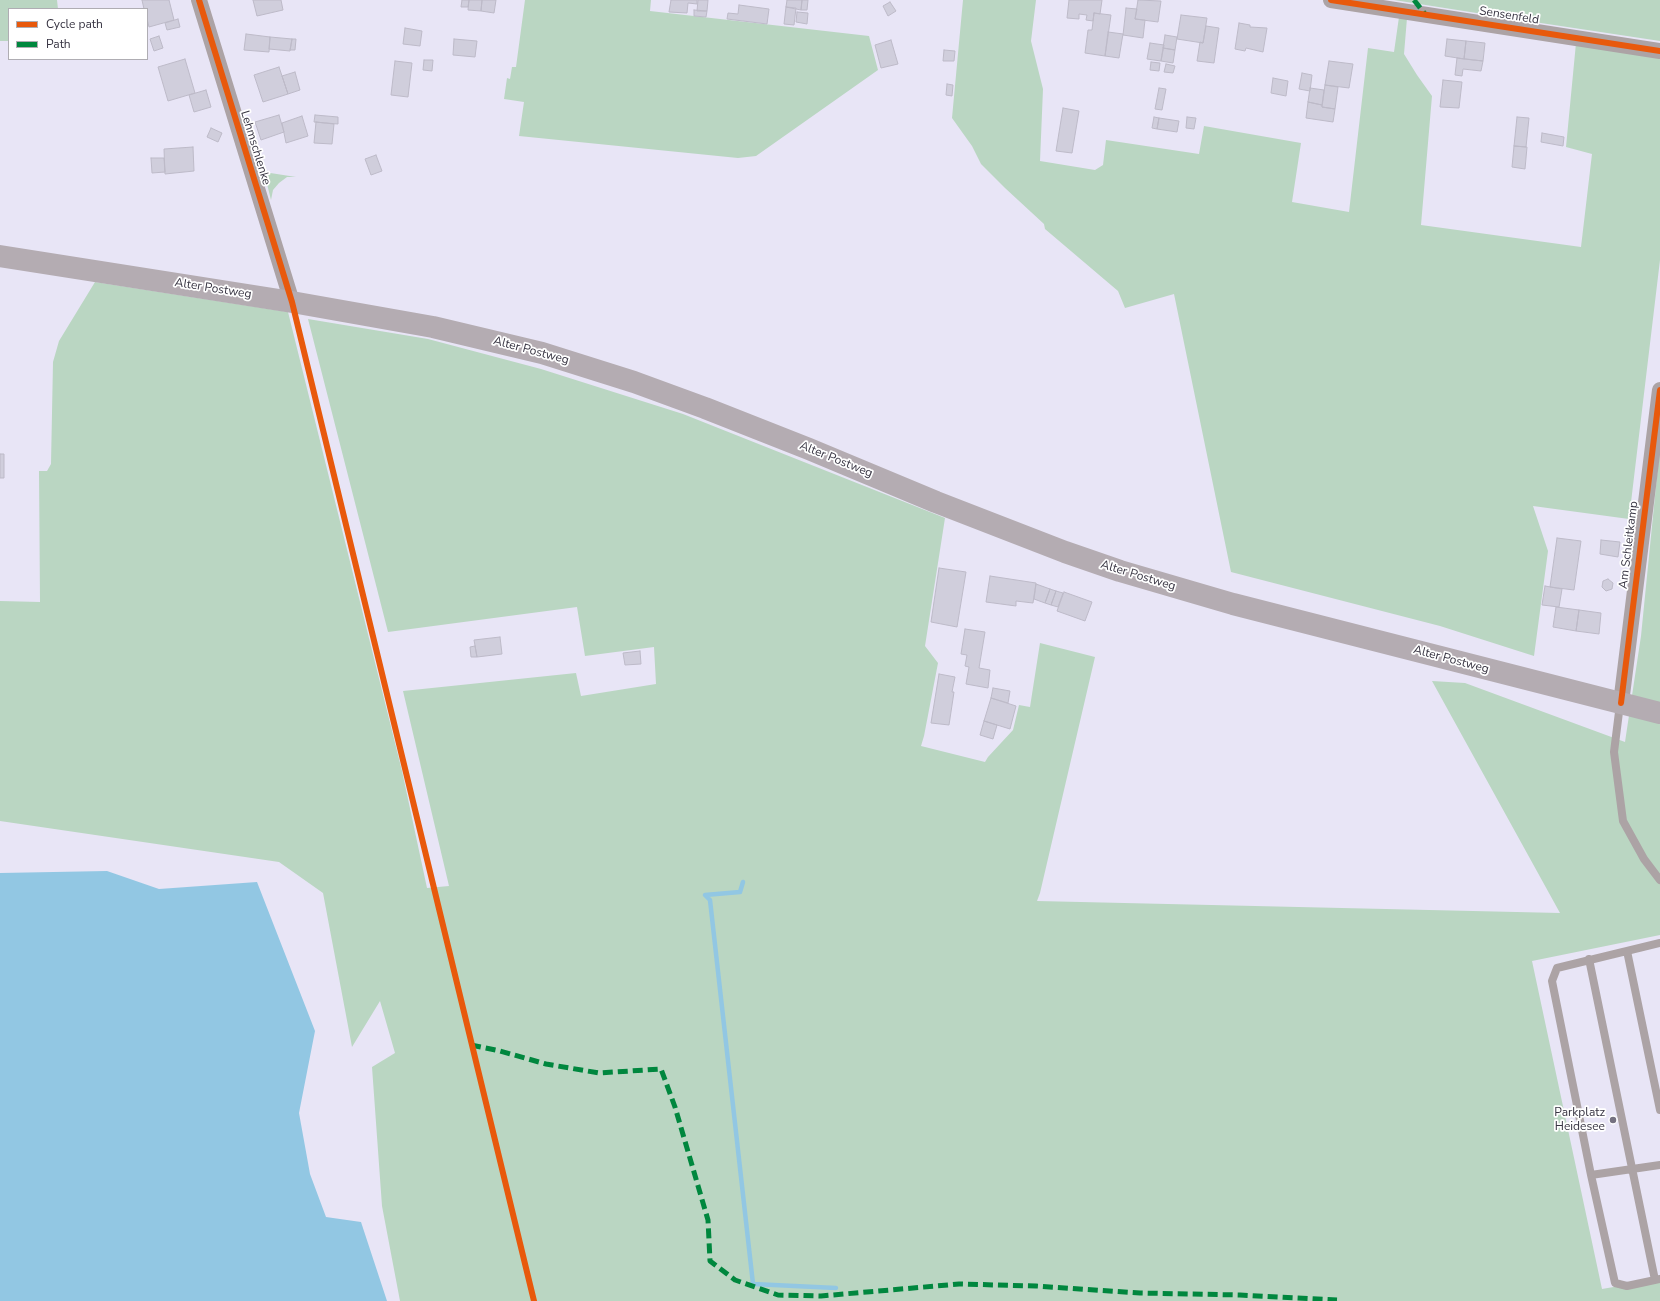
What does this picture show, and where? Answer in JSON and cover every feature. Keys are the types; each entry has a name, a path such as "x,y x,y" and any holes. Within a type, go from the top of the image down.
{"main road":[{"name":"Alter Postweg","path":"0,256 292,302 433,327 487,339 565,360 634,382 705,408 936,502 1064,552 1120,571 1233,604 1660,713"}],"street":[{"name":"Lehmschlenke","path":"198,0 292,302"},
{"name":"Sensenfeld","path":"1331,0 1660,50"},
{"name":"Am Schleitkamp","path":"1620,703 1660,390"}],"lane":[{"path":"1620,703 1614,752 1623,820 1644,859 1660,880"},
{"path":"1589,959 1657,1279 1627,1286 1615,1283 1591,1175 1552,981 1557,968 1589,959 1660,943"},
{"path":"1627,951 1660,1110"},
{"path":"1591,1175 1660,1165"}],"green space":[{"path":"0,0 57,0 58,8 8,8 8,41 0,41"},
{"path":"525,0 651,0 650,11 869,36 878,70 756,156 738,158 519,136 524,102 504,99 507,78 510,79 512,67 516,67"},
{"path":"963,0 1036,0 1031,41 1043,89 1040,161 1095,170 1103,165 1106,140 1199,154 1204,126 1301,143 1292,202 1349,212 1368,48 1394,52 1399,17 1407,18 1404,54 1432,96 1421,225 1581,247 1592,154 1566,147 1576,43 1660,58 1660,260 1629,519 1533,506 1548,551 1534,656 1440,626 1231,572 1174,294 1125,308 1118,291 1045,229 1044,224 981,164 972,146 952,118"},
{"path":"1394,0 1660,0 1660,41 1521,20"},
{"path":"264,172 296,177 287,177 279,183 273,190 271,200"},
{"path":"95,282 288,312 402,771 427,888 449,886 403,691 576,673 581,696 656,684 654,647 585,656 577,607 388,632 308,319 428,339 541,369 683,414 945,518 925,646 938,663 921,746 985,762 1013,730 1019,705 1030,707 1040,643 1095,657 1037,901 1560,913 1432,681 1465,683 1625,742 1641,636 1660,446 1660,935 1532,961 1602,1289 1660,1279 1660,1301 400,1301 382,1206 372,1067 395,1053 380,1001 352,1047 323,893 279,862 0,821 0,601 40,602 39,471 47,471 51,464 53,362 59,341"}],"water":[{"path":"107,871 159,889 257,882 315,1031 299,1113 310,1174 326,1217 361,1222 387,1301 0,1301 0,873"}],"building":[{"path":"142,0 169,0 174,20 149,27 148,8 144,8"},
{"path":"253,0 281,0 283,10 257,16"},
{"path":"462,0 469,0 468,7 461,7"},
{"path":"469,0 482,0 481,11 468,10"},
{"path":"482,0 496,0 494,13 481,11"},
{"path":"671,0 697,0 697,4 688,3 687,13 669,12"},
{"path":"698,0 708,0 707,11 697,11"},
{"path":"787,0 802,0 801,10 786,7"},
{"path":"802,0 808,0 807,10 801,10"},
{"path":"1069,0 1102,0 1100,14 1094,13 1093,21 1086,20 1087,15 1079,14 1079,19 1067,18"},
{"path":"1138,0 1161,1 1158,22 1135,19"},
{"path":"890,2 896,11 888,16 883,6"},
{"path":"739,5 769,9 767,24 727,19 728,13 738,14"},
{"path":"786,7 796,8 794,25 784,24"},
{"path":"1126,8 1137,9 1135,19 1145,20 1143,38 1123,35"},
{"path":"694,10 707,11 706,17 694,16"},
{"path":"797,12 808,13 807,24 796,22"},
{"path":"1094,13 1111,15 1105,56 1085,53 1088,30 1092,30"},
{"path":"1181,15 1207,18 1203,43 1177,39"},
{"path":"178,19 180,27 167,30 165,23"},
{"path":"1239,23 1250,25 1250,27 1267,28 1263,52 1246,48 1245,51 1235,49"},
{"path":"1206,26 1219,28 1214,63 1197,61 1200,42 1203,43"},
{"path":"405,28 422,31 420,46 403,44"},
{"path":"1108,32 1123,34 1119,58 1105,56"},
{"path":"246,34 270,37 269,52 244,50"},
{"path":"1165,35 1177,37 1175,50 1163,48"},
{"path":"159,36 163,48 154,51 150,39"},
{"path":"270,37 292,39 290,51 269,49"},
{"path":"292,39 296,39 295,50 290,50"},
{"path":"454,39 477,41 475,57 453,55"},
{"path":"1447,39 1466,41 1464,59 1445,56"},
{"path":"891,40 898,64 881,68 875,45"},
{"path":"1466,41 1485,43 1483,61 1464,59"},
{"path":"1150,43 1164,45 1161,61 1147,59"},
{"path":"1163,48 1175,50 1173,63 1161,61"},
{"path":"944,50 955,51 954,61 943,61"},
{"path":"1457,58 1483,61 1481,71 1463,69 1462,76 1455,75"},
{"path":"185,59 195,93 168,101 158,67"},
{"path":"424,60 433,60 432,71 423,70"},
{"path":"395,61 412,63 408,97 391,95"},
{"path":"1329,61 1353,64 1349,88 1325,85"},
{"path":"1151,62 1160,63 1159,71 1150,70"},
{"path":"1166,64 1175,66 1173,73 1164,72"},
{"path":"279,67 288,94 263,102 254,75"},
{"path":"295,72 300,90 288,94 282,76"},
{"path":"1302,73 1312,75 1310,91 1299,89"},
{"path":"1273,78 1288,81 1286,96 1271,93"},
{"path":"1443,80 1462,82 1459,108 1440,107"},
{"path":"947,84 953,85 952,96 946,95"},
{"path":"1325,85 1338,87 1335,109 1322,107"},
{"path":"1159,88 1166,89 1162,110 1155,109"},
{"path":"1310,88 1324,90 1322,105 1308,102"},
{"path":"206,90 211,107 194,112 189,95"},
{"path":"1308,102 1322,105 1322,107 1335,109 1333,122 1306,118"},
{"path":"1063,108 1079,111 1072,153 1056,151"},
{"path":"279,115 284,132 261,140 255,122"},
{"path":"315,115 338,117 338,124 314,122"},
{"path":"302,116 308,136 286,143 282,123"},
{"path":"1154,117 1159,118 1157,129 1152,128"},
{"path":"1187,117 1196,118 1194,129 1186,128"},
{"path":"1517,117 1529,118 1526,147 1514,146"},
{"path":"1159,118 1179,121 1177,132 1157,129"},
{"path":"316,122 334,124 332,144 314,143"},
{"path":"211,128 222,133 218,142 207,137"},
{"path":"1542,133 1564,137 1563,146 1541,142"},
{"path":"1514,146 1527,147 1525,169 1512,167"},
{"path":"193,147 194,171 165,174 164,149"},
{"path":"376,155 382,171 371,175 365,159"},
{"path":"151,158 164,158 165,172 152,173"},
{"path":"0,454 4,454 4,478 0,478"},
{"path":"1557,538 1581,541 1574,590 1550,587"},
{"path":"1601,540 1620,542 1618,557 1600,554"},
{"path":"939,568 966,572 957,627 931,622"},
{"path":"990,576 1036,583 1033,603 1016,601 1016,606 986,602"},
{"path":"1608,579 1613,583 1612,589 1606,591 1602,587 1603,581"},
{"path":"1036,584 1050,589 1045,603 1034,599"},
{"path":"1545,586 1562,589 1559,607 1542,605"},
{"path":"1050,589 1056,591 1051,605 1045,603"},
{"path":"1056,591 1063,593 1058,607 1051,605"},
{"path":"1064,592 1092,602 1085,621 1057,611"},
{"path":"1556,607 1579,610 1576,631 1553,627"},
{"path":"1579,610 1601,613 1599,634 1576,631"},
{"path":"965,629 985,632 979,668 990,670 988,688 966,684 969,667 965,666 967,655 961,654"},
{"path":"500,637 502,654 477,657 474,640"},
{"path":"475,646 477,657 471,657 470,647"},
{"path":"640,651 641,664 625,665 623,653"},
{"path":"939,674 955,677 949,725 931,723"},
{"path":"993,688 1010,691 1008,703 991,698"},
{"path":"991,698 1016,706 1010,729 984,721"},
{"path":"984,721 997,725 993,739 980,735"}],"waterway":[{"path":"743,882 740,892 705,895 710,900 753,1284 836,1288"}],"marked path":[{"path":"1414,0 1425,14"},
{"path":"471,1045 500,1051 546,1064 599,1073 661,1069 675,1107 708,1220 710,1261 735,1280 778,1295 821,1296 959,1284 1036,1286 1140,1293 1240,1295 1337,1300"}],"cycle path":[{"path":"199,0 292,302 534,1301"},
{"path":"1331,0 1660,51"},
{"path":"1621,703 1660,390"}],"place":[{"name":"Parkplatz Heidesee","path":"1613,1120"}]}
